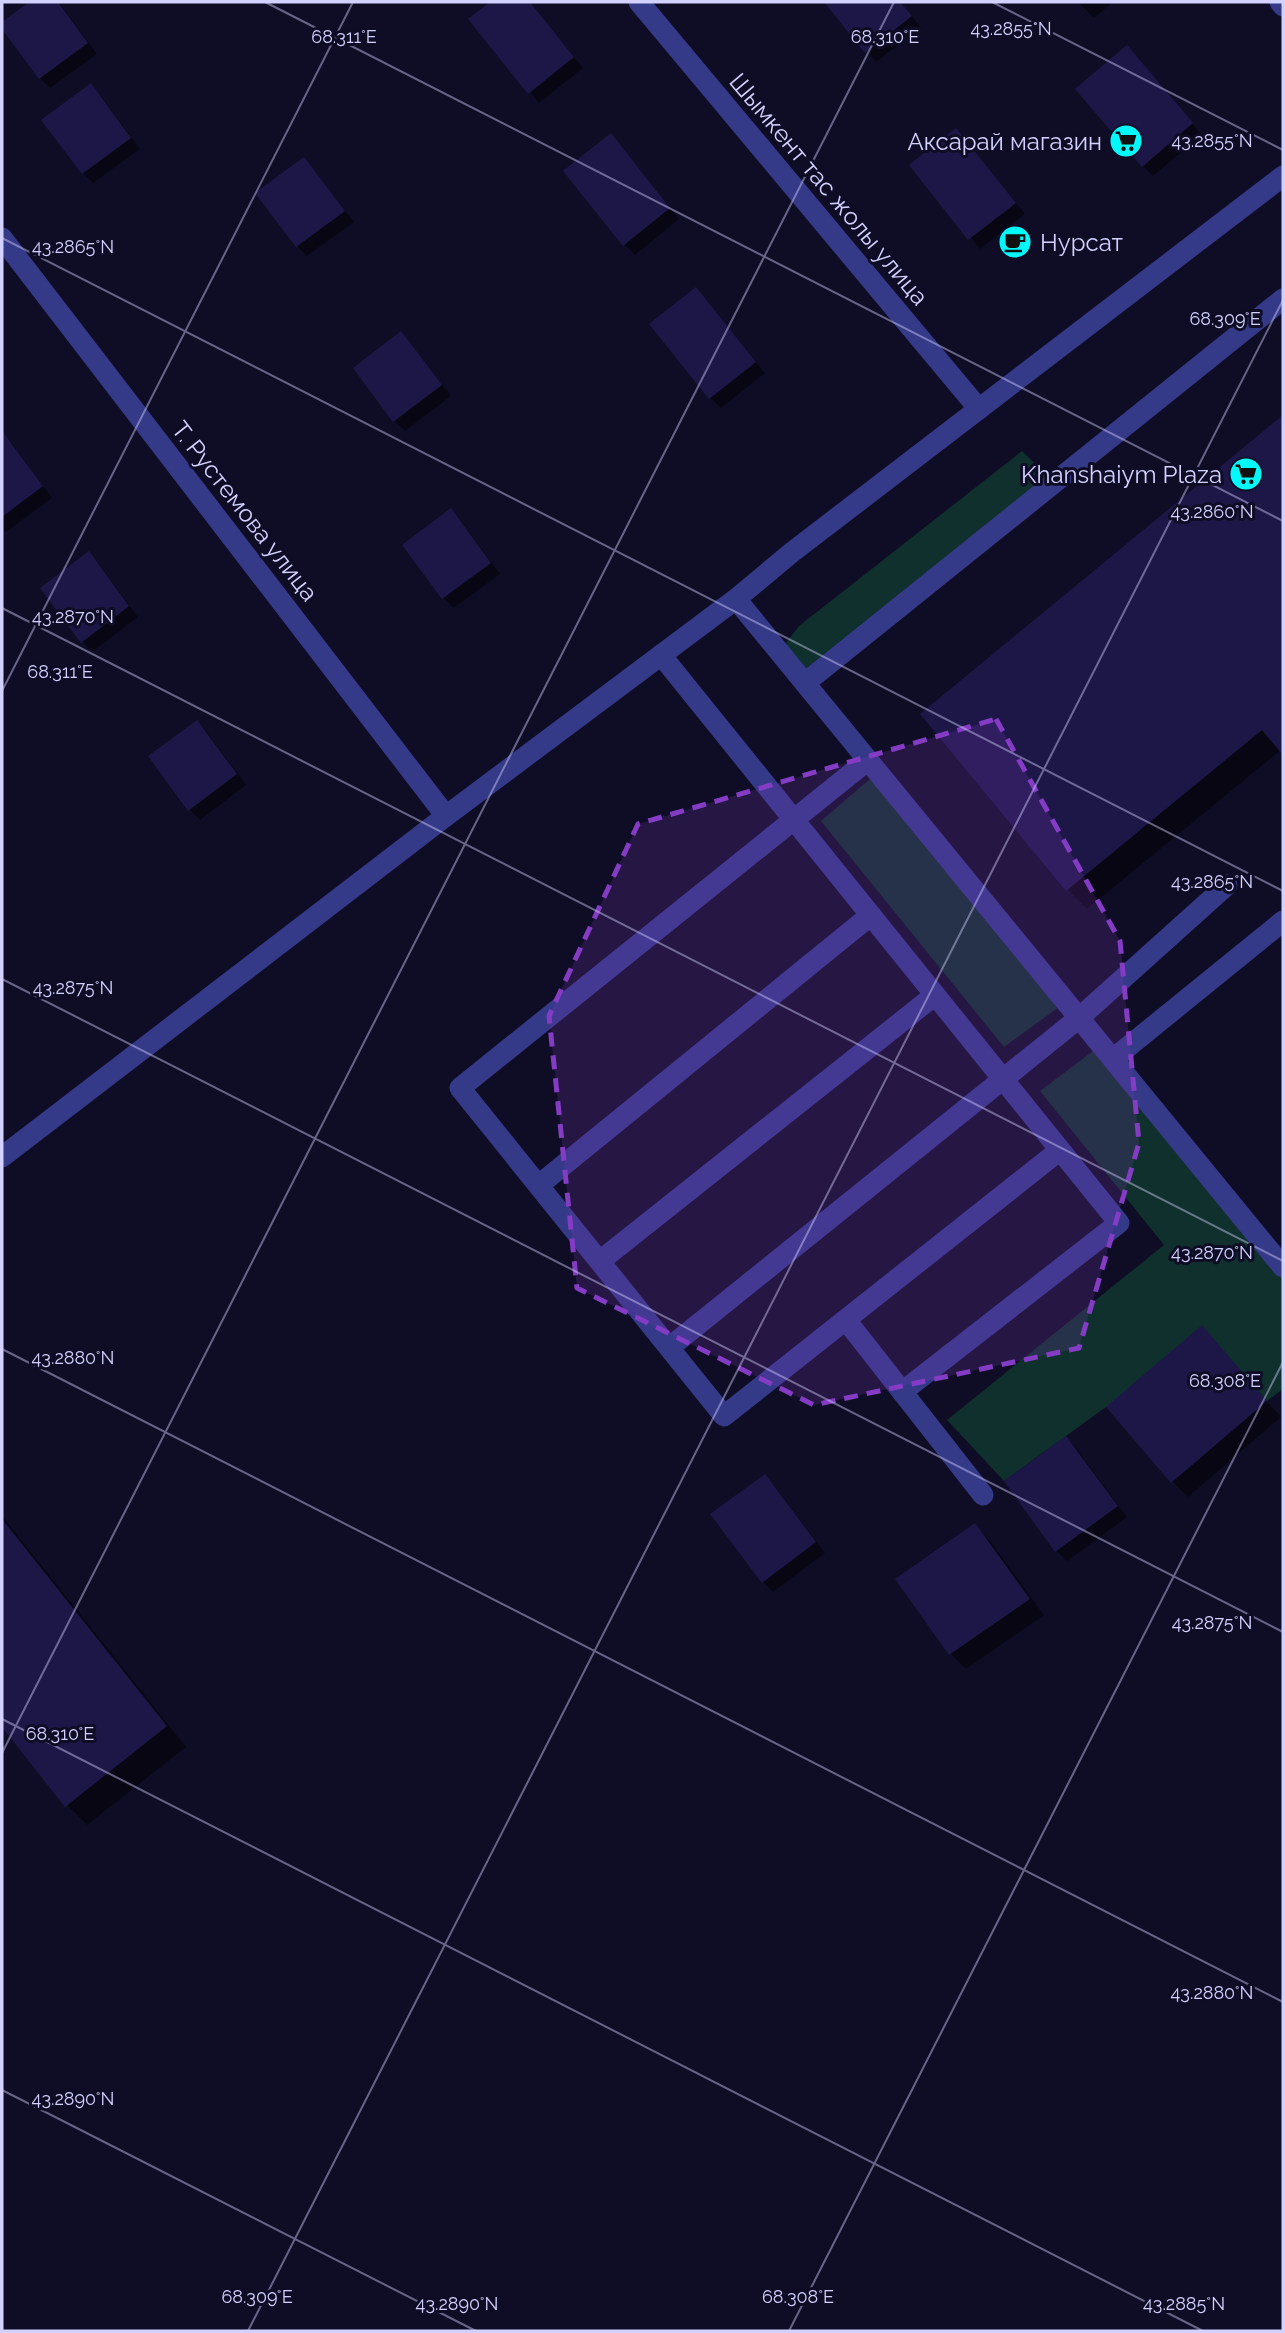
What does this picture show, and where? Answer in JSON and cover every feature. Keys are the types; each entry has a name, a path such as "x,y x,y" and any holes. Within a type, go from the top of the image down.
{"street":[{"name":"Шымкент тас жолы улица","path":"639,2 979,409"},
{"path":"2,1157 446,816 736,599 791,553 1283,176"},
{"name":"Т. Рустемова улица","path":"2,238 446,816"},
{"path":"805,683 1283,299"},
{"path":"736,599 1283,1267"},
{"path":"661,655 1119,1223 902,1392"},
{"path":"868,760 460,1088 724,1416 1060,1150"},
{"path":"670,1347 1079,1018 1227,885"},
{"path":"538,1185 871,915"},
{"path":"1113,1059 1283,921"},
{"path":"600,1261 936,995"},
{"path":"846,1320 983,1495"}],"highlighted area":[{"path":"996,719 1120,941 1139,1143 1079,1348 814,1405 577,1288 549,1016 638,824"}],"green space":[{"path":"1022,451 1054,482 805,683 779,652 799,626"},
{"path":"878,772 1066,1002 1004,1047 821,821"},
{"path":"1101,1045 1283,1267 1283,1389 1267,1401 1106,1407 1004,1481 947,1420 1164,1245 1040,1091"}],"building":[{"path":"29,2 58,2 88,43 39,79 2,29 2,22"},
{"path":"490,2 530,2 574,57 528,94 468,19"},
{"path":"824,2 900,2 912,16 865,53"},
{"path":"1127,45 1193,123 1142,167 1075,89"},
{"path":"91,83 131,138 82,174 41,120"},
{"path":"956,128 1016,203 968,240 909,165"},
{"path":"611,133 670,208 623,246 563,171"},
{"path":"304,157 345,211 296,247 255,193"},
{"path":"696,287 756,362 709,399 649,324"},
{"path":"401,331 442,385 393,422 353,368"},
{"path":"1283,415 1283,755 1262,730 1066,891 920,714"},
{"path":"2,431 43,486 2,517"},
{"path":"451,508 491,563 442,599 402,545"},
{"path":"89,551 129,606 81,643 40,588"},
{"path":"197,720 237,774 188,811 148,756"},
{"path":"1202,1325 1267,1401 1171,1483 1106,1407"},
{"path":"1066,1436 1118,1506 1055,1552 1004,1481"},
{"path":"765,1474 816,1542 762,1583 710,1514"},
{"path":"2,1519 167,1726 65,1807 2,1727"},
{"path":"975,1523 1030,1599 949,1655 895,1579"}],"place":[{"name":"Аксарай магазин","path":"1126,141"},
{"name":"Нурсат","path":"1015,242"},
{"name":"Khanshaiym Plaza","path":"1246,474"}]}
